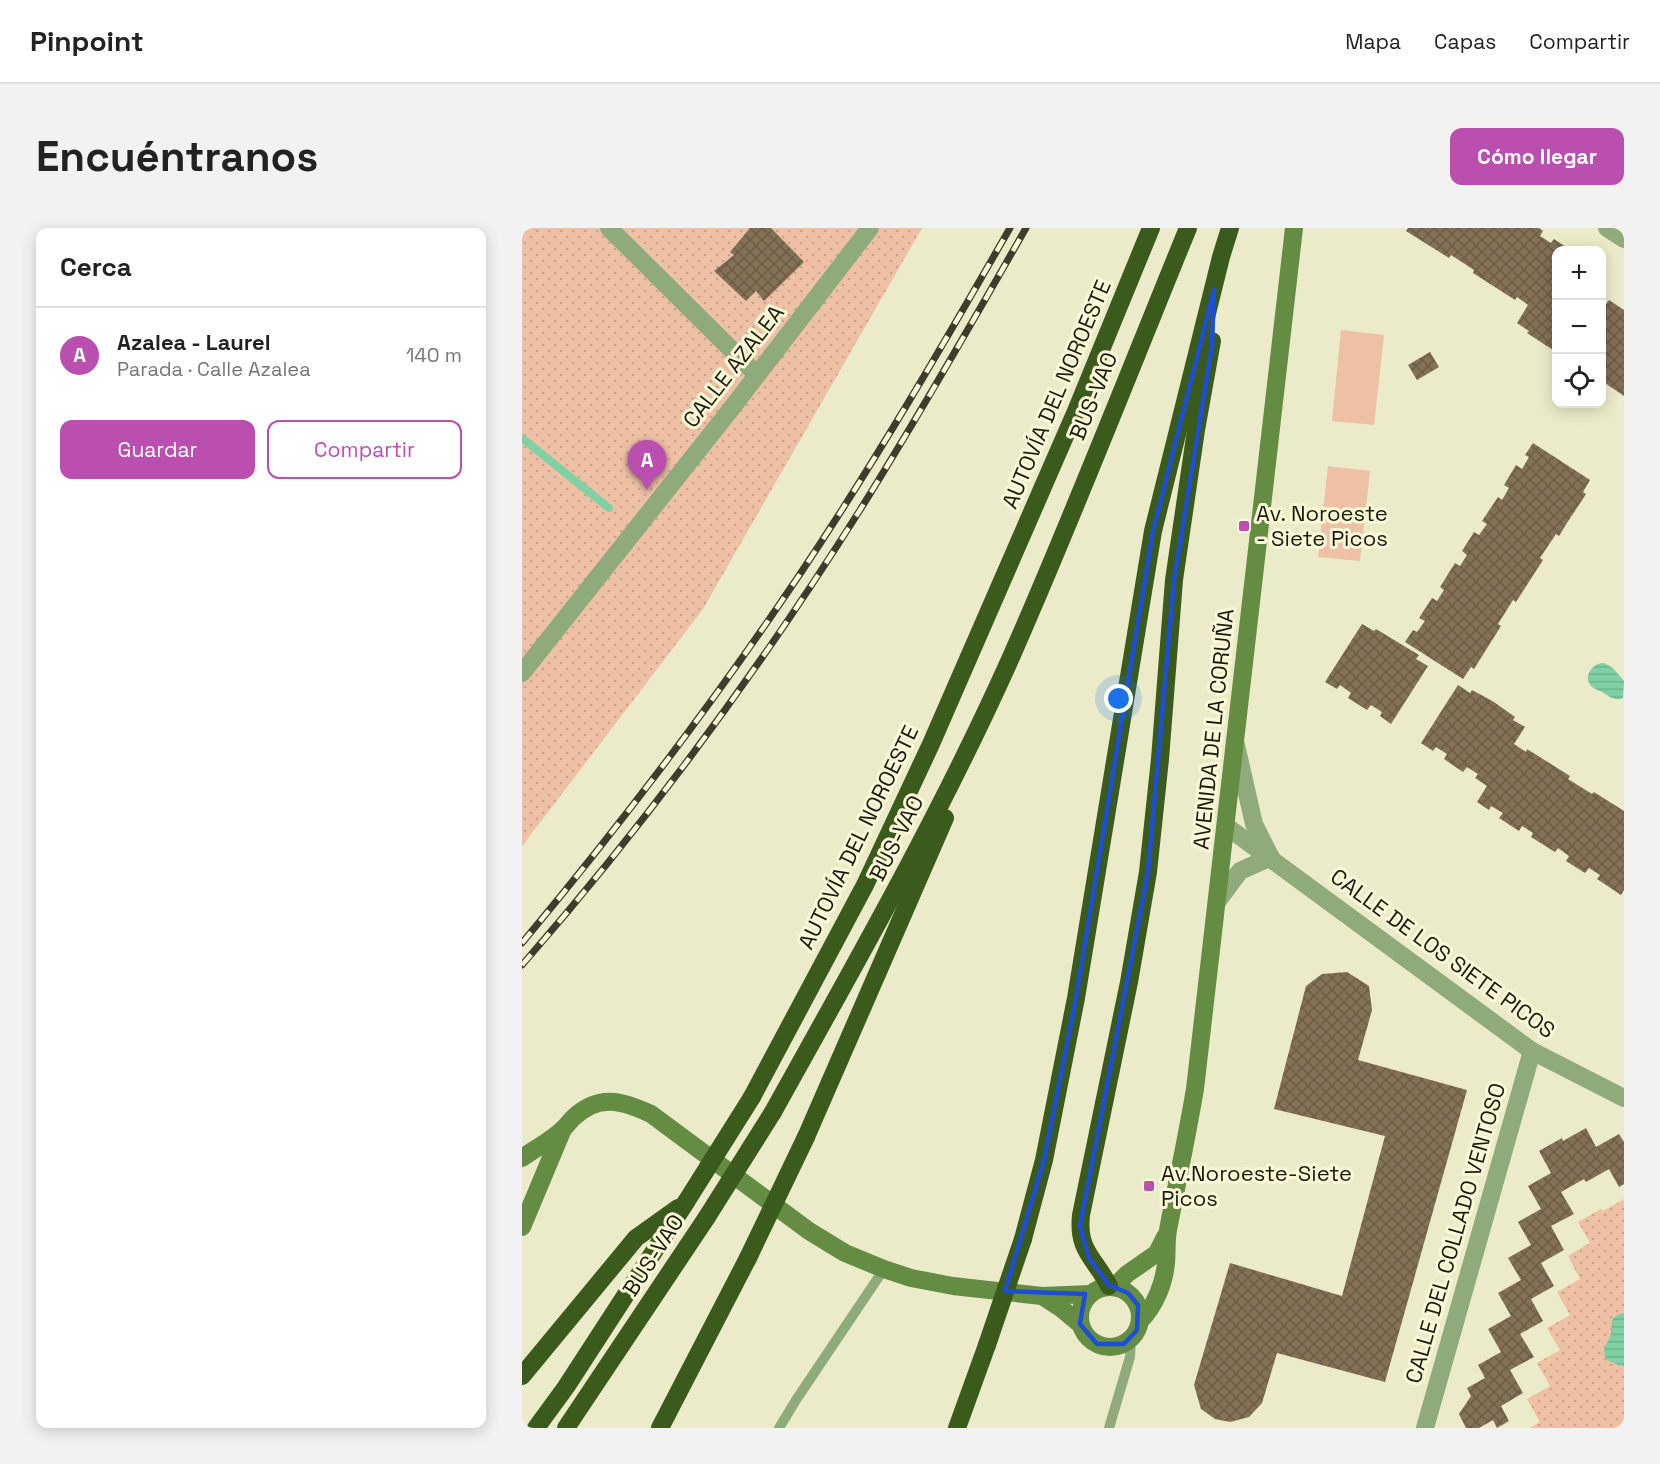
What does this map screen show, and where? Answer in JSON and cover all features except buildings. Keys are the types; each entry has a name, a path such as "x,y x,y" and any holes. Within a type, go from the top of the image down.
{"highway":[{"name":"AUTOVÍA DEL NOROESTE","path":"536,1428 566,1387 752,1097 866,885 931,744 1076,411 1151,228"},
{"name":"BUS-VAO","path":"566,1428 707,1217 773,1112 879,921 933,818 1011,655 1188,228"},
{"path":"957,1428 1023,1239 1044,1160 1076,998 1153,531 1230,228"},
{"path":"1112,1287 1089,1258 1084,1247 1080,1232 1081,1215 1129,982 1148,872 1160,759 1174,580 1196,430 1212,346 1214,290"},
{"path":"660,1428 748,1258 806,1137 927,863 1011,655"},
{"path":"522,1376 636,1238 686,1202"}],"street":[{"path":"609,228 757,375"},
{"name":"CALLE AZALEA","path":"522,673 870,228"},
{"name":"AVENIDA DE LA CORUÑA","path":"1140,1321 1154,1303 1166,1265 1168,1233 1195,1089 1294,228"},
{"path":"1606,228 1624,239"},
{"name":"CALLE DE LOS SIETE PICOS","path":"1235,744 1254,824 1271,857"},
{"name":"CALLE DE LOS SIETE PICOS","path":"1226,826 1532,1051 1624,1098"},
{"path":"1217,902 1240,871 1271,857"},
{"name":"CALLE DEL COLLADO VENTOSO","path":"1425,1428 1532,1051"},
{"path":"522,1158 563,1129 587,1108 614,1100 631,1104 651,1114 809,1231 845,1253 911,1278 953,1286 1042,1296 1090,1294"},
{"path":"522,1227 563,1129"},
{"name":"AVENIDA DE LA CORUÑA","path":"1112,1287 1157,1253 1168,1233"},
{"path":"1042,1296 1080,1324 1090,1340 1106,1347 1124,1344 1131,1338 1137,1330 1140,1313 1134,1298 1121,1289 1101,1288 1090,1294 1082,1304 1079,1314 1080,1324"}],"lane":[{"path":"779,1428 795,1400 884,1269"},
{"path":"1109,1428 1130,1357 1131,1338"}],"highlighted area":[{"path":"1214,290 1212,346 1174,580 1148,872 1080,1226 1089,1258 1109,1285 1128,1293 1138,1305 1137,1330 1124,1344 1097,1344 1080,1324 1085,1294 1005,1291 1044,1160 1076,998 1153,531"}],"shaded area":[{"path":"522,228 922,228 703,609 522,846"},
{"path":"1341,330 1384,335 1374,425 1332,421"},
{"path":"1328,466 1370,471 1360,561 1318,557"},
{"path":"1604,663 1613,668 1624,681 1623,698 1612,698 1589,683 1588,675 1592,668"},
{"path":"1624,1199 1624,1428 1530,1428 1540,1422 1527,1399 1550,1386 1537,1363 1560,1350 1547,1328 1570,1315 1557,1292 1580,1279 1568,1256 1590,1243 1578,1222"},
{"path":"1624,1313 1624,1365 1618,1365 1607,1360 1604,1351 1610,1337 1613,1319"}],"waterway":[{"path":"522,438 609,508"}],"railway":[{"path":"522,943 666,762 800,574 882,446 1010,228"},
{"path":"522,965 657,801 782,628 882,475 1026,228"}],"place":[{"name":"Azalea - Laurel","path":"647,490"},
{"name":"Av. Noroeste - Siete Picos","path":"1244,526"},
{"name":"Av.Noroeste-Siete Picos","path":"1149,1186"}]}
